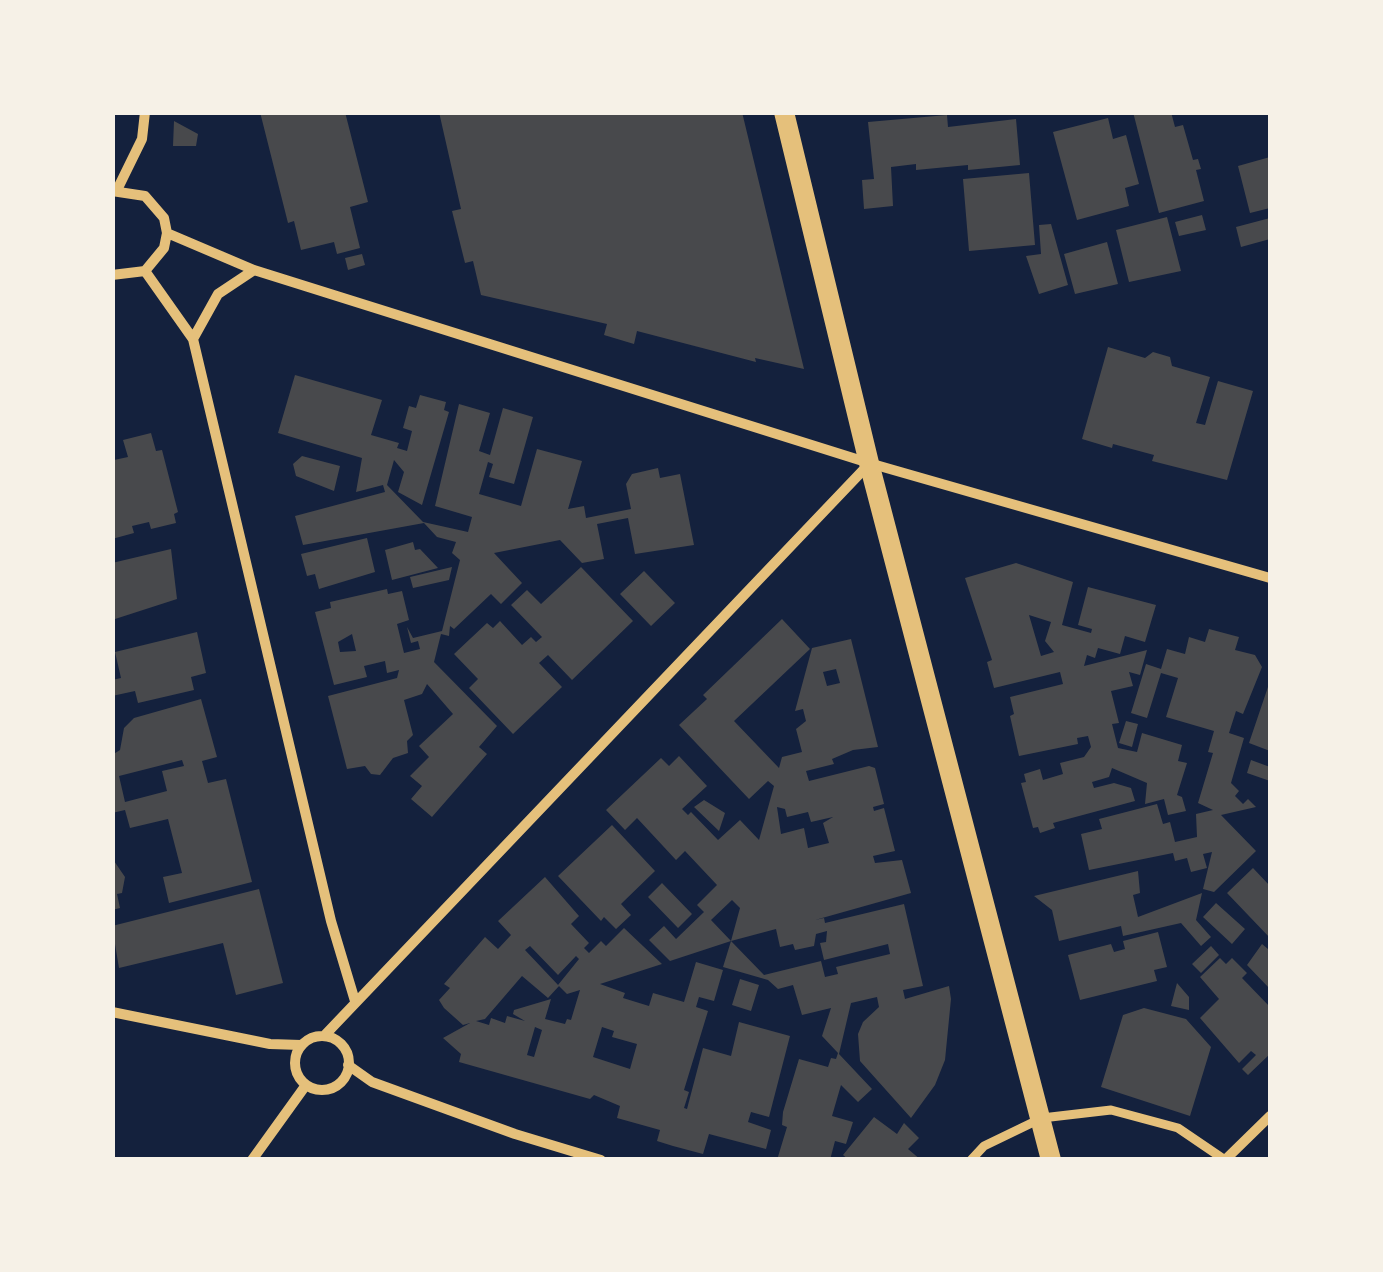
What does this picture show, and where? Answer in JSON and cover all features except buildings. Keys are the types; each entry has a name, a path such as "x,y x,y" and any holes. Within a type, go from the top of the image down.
{"main road":[{"path":"784,112 869,463 1050,1160"}],"street":[{"path":"112,275 144,271 164,248 166,233 156,205 146,196 115,190 142,139 145,112"},
{"path":"166,233 254,270 869,463 1270,578"},
{"path":"193,339 218,294 254,270"},
{"path":"144,271 193,339 332,921 355,1001"},
{"path":"112,1012 270,1044 301,1045 324,1036 869,463"},
{"path":"324,1036 342,1045 348,1065 342,1081"},
{"path":"270,1044 295,1058"},
{"path":"301,1045 295,1058 296,1073 306,1085 324,1090 342,1081 372,1082"},
{"path":"348,1065 372,1082 515,1134 602,1160"},
{"path":"252,1160 306,1085"},
{"path":"971,1160 984,1146 1042,1118 1111,1110 1178,1128 1225,1159 1270,1116"}]}
